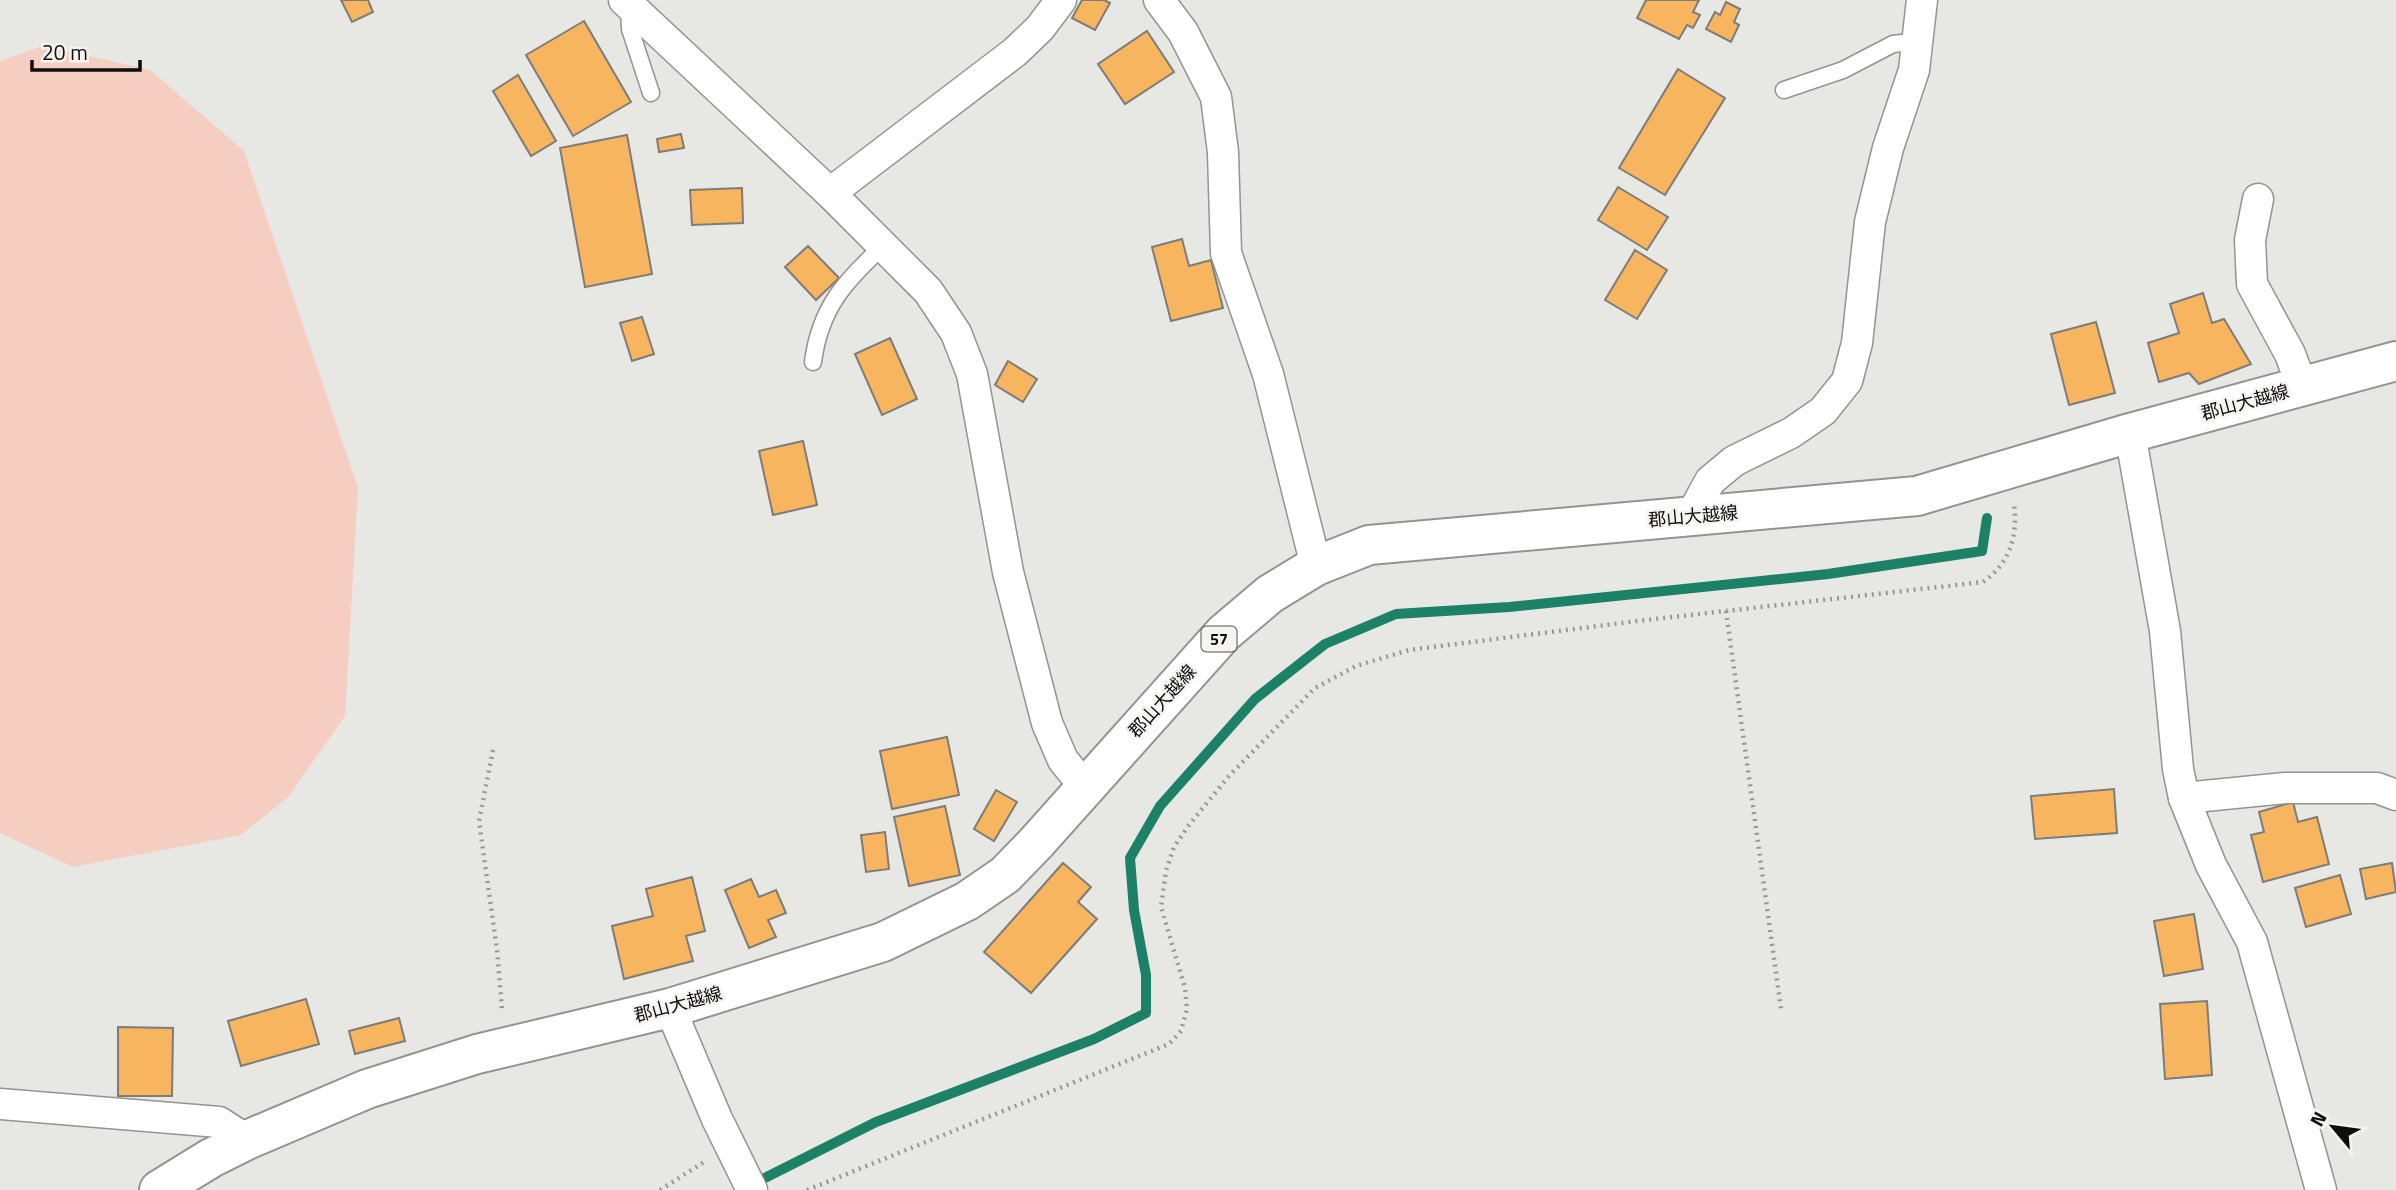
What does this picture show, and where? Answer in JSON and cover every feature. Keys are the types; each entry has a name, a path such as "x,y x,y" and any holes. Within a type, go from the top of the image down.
{"main road":[{"name":"郡山大越線","path":"159,1190 211,1158 247,1140 367,1088 505,1047 670,1008 883,942 967,901 1005,875 1224,633 1270,594 1316,566 1369,545 1917,496 2130,433 2396,361"}],"street":[{"path":"830,192 1015,52 1040,28 1061,0"},
{"path":"1159,0 1183,32 1216,97 1223,152 1226,253 1268,374 1316,566"},
{"path":"1691,516 1710,481 1734,461 1791,433 1823,411 1847,381 1857,343 1870,222 1888,148 1914,70 1922,0"},
{"path":"626,2 830,192 928,291 956,333 972,374 1008,572 1047,723 1063,760 1085,787"},
{"path":"2258,199 2250,240 2252,284 2290,354 2302,386"},
{"path":"2130,433 2165,631 2178,769 2184,798 2211,865 2252,942 2321,1190"},
{"path":"2184,798 2286,788 2377,788 2396,795"},
{"path":"670,1008 717,1119 741,1166"},
{"path":"0,1104 219,1122 247,1140"}],"lane":[{"path":"626,2 630,29 650,93"},
{"path":"1784,90 1843,70 1894,44 1919,41"},
{"path":"813,362 816,336 826,314 851,276 883,246"}],"path":[{"path":"807,1190 1169,1044 1181,1031 1187,1009 1185,988 1161,906 1166,870 1174,847 1229,776 1315,688 1356,666 1409,650 1983,582 1998,572 2015,534 2010,469"},
{"path":"1726,611 1781,1009"},
{"path":"493,750 479,821 497,950 505,1047"},
{"path":"660,1190 741,1166"}],"shaded area":[{"path":"43,46 150,70 244,151 358,488 345,716 288,797 241,835 73,867 0,833 0,61"}],"building":[{"path":"341,0 368,0 373,12 352,22"},
{"path":"1082,0 1104,0 1110,3 1095,30 1072,18"},
{"path":"1646,0 1699,0 1693,12 1700,15 1693,28 1687,25 1679,39 1637,18"},
{"path":"1726,2 1740,9 1734,22 1739,25 1731,42 1706,29 1715,12 1720,15"},
{"path":"584,21 631,102 573,136 526,55"},
{"path":"1147,31 1174,72 1125,104 1098,64"},
{"path":"1678,69 1725,98 1665,195 1619,168"},
{"path":"518,75 556,141 531,156 493,91"},
{"path":"681,134 684,148 659,152 657,139"},
{"path":"627,135 652,274 585,287 560,148"},
{"path":"1618,187 1668,217 1647,250 1598,220"},
{"path":"742,188 743,223 692,225 690,190"},
{"path":"1182,239 1189,266 1211,260 1223,308 1171,321 1152,247"},
{"path":"808,246 839,278 816,300 785,267"},
{"path":"1635,250 1667,270 1637,319 1605,300"},
{"path":"2203,293 2212,323 2224,319 2251,364 2199,384 2189,373 2159,382 2148,343 2179,333 2170,304"},
{"path":"642,317 654,354 632,361 620,323"},
{"path":"2096,322 2115,393 2069,405 2051,334"},
{"path":"890,338 917,399 882,415 855,354"},
{"path":"1008,361 1037,379 1023,402 995,385"},
{"path":"803,441 817,505 773,515 759,451"},
{"path":"947,737 959,795 892,809 880,751"},
{"path":"2114,789 2117,833 2035,839 2031,796"},
{"path":"996,790 1017,802 994,841 974,829"},
{"path":"2293,802 2298,822 2317,817 2329,864 2263,882 2251,835 2264,832 2259,812"},
{"path":"945,806 960,875 909,886 894,817"},
{"path":"885,832 889,869 866,872 861,835"},
{"path":"1063,863 1091,887 1078,902 1097,919 1031,993 984,952"},
{"path":"2392,863 2396,892 2366,899 2360,869"},
{"path":"2340,875 2351,914 2306,927 2295,888"},
{"path":"692,877 705,931 686,936 693,961 624,979 612,926 653,916 646,889"},
{"path":"751,879 759,897 776,890 786,913 768,920 776,937 749,948 725,890"},
{"path":"2194,914 2203,969 2164,976 2154,921"},
{"path":"306,999 319,1044 241,1066 228,1021"},
{"path":"2207,1001 2212,1075 2165,1079 2160,1004"},
{"path":"399,1018 405,1041 355,1054 349,1031"},
{"path":"118,1027 173,1028 172,1096 118,1096"}],"waterway":[{"path":"751,1185 876,1122 1094,1039 1146,1013 1146,975 1134,910 1130,858 1160,806 1255,699 1325,644 1396,614 1509,607 1828,574 1982,551 1987,518"}]}
